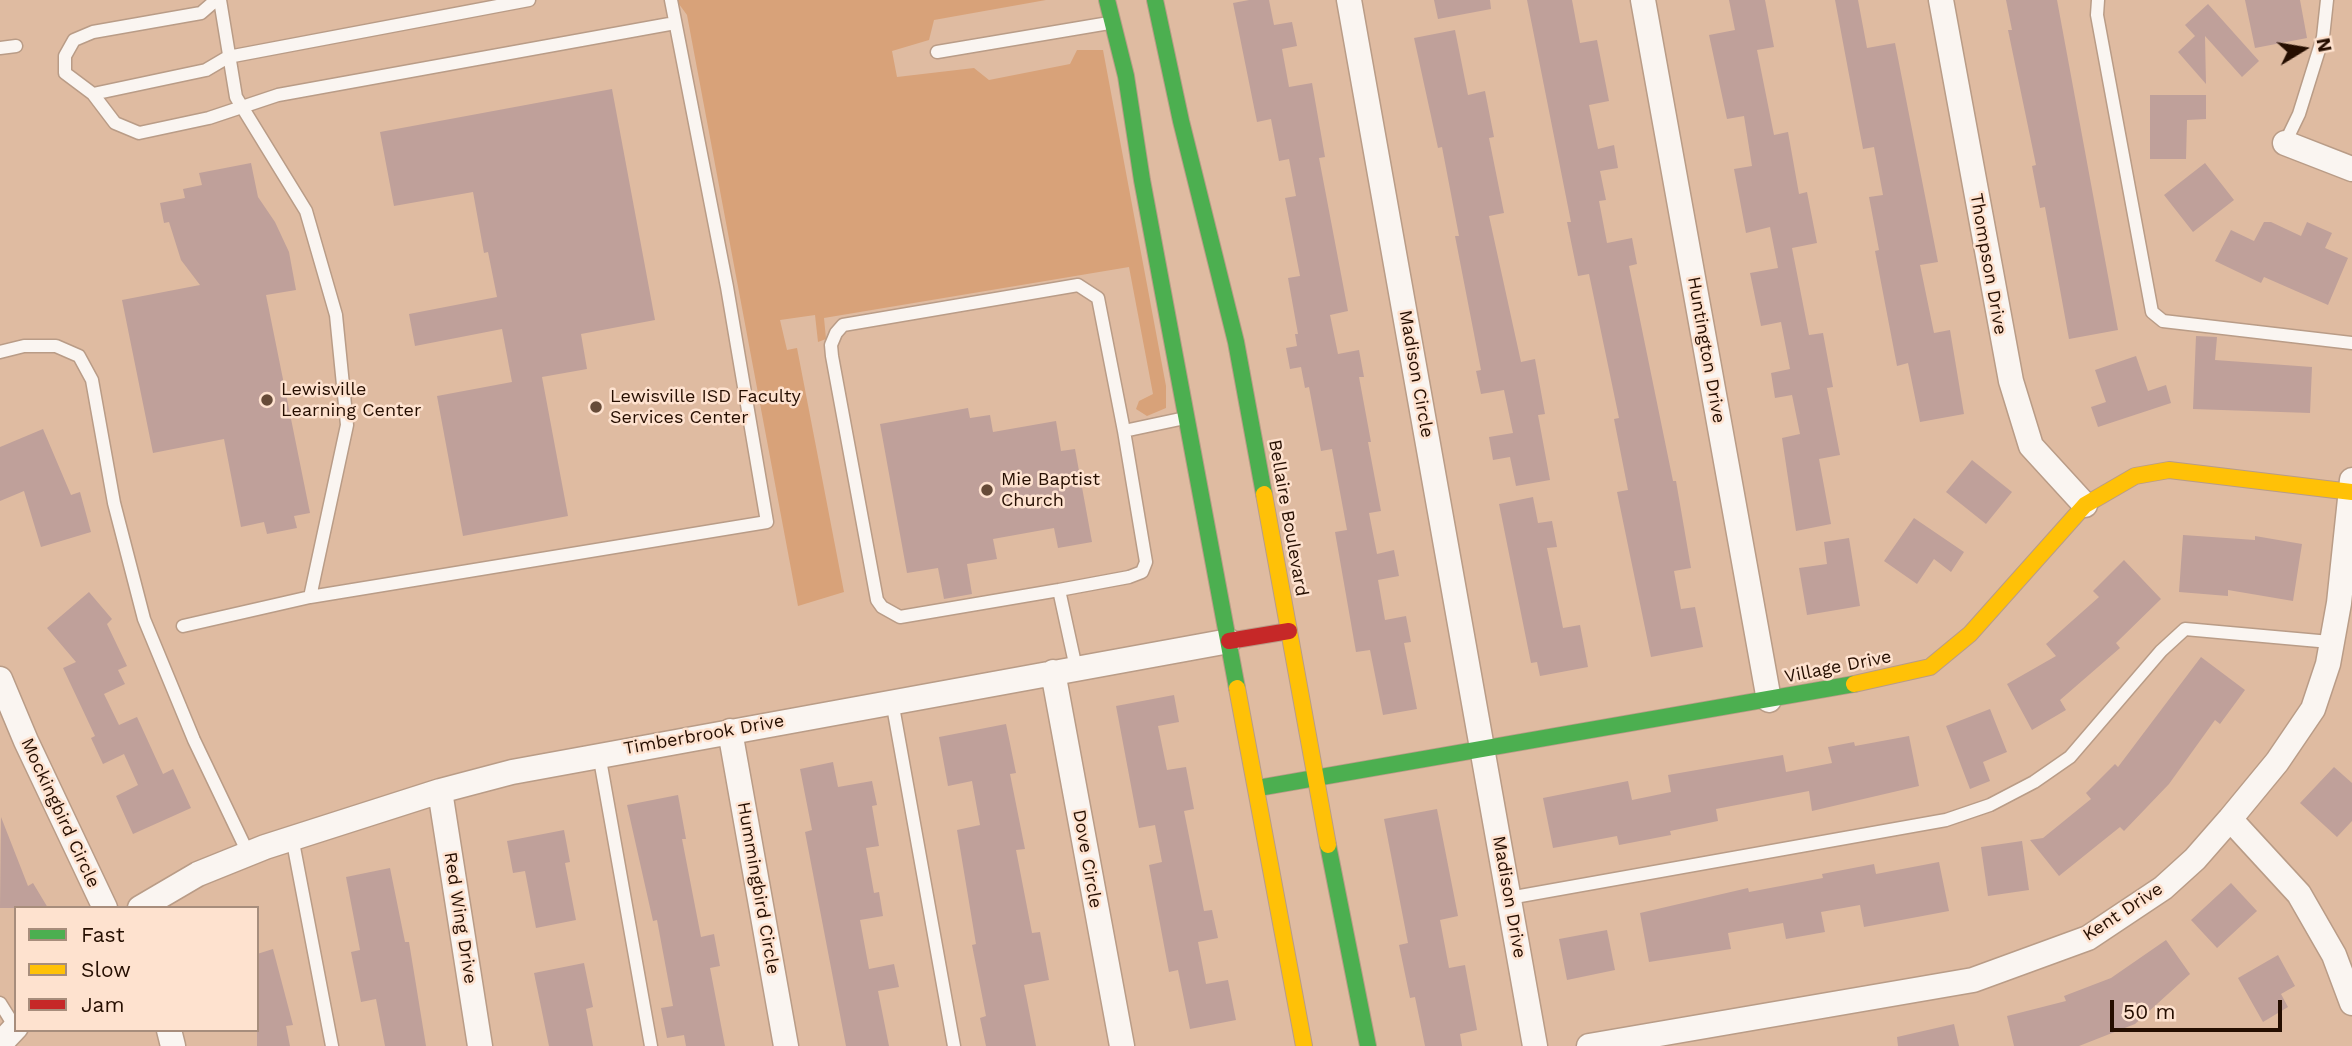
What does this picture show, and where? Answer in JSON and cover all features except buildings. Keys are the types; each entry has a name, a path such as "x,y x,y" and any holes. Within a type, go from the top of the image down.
{"main road":[{"path":"1107,0 1126,76 1142,180 1189,417 1304,1046"},
{"name":"Bellaire Boulevard","path":"1155,0 1181,121 1236,342 1315,778 1368,1046"},
{"name":"Village Drive","path":"1258,788 1873,681 1930,667 1970,635 2085,505 2118,483 2135,476 2169,470 2351,488"},
{"name":"Timberbrook Drive","path":"1229,642 1289,631"}],"street":[{"name":"Madison Circle","path":"1349,0 1483,749"},
{"name":"Huntington Drive","path":"1643,0 1769,699"},
{"name":"Thompson Drive","path":"1941,0 2011,382 2031,446 2085,505"},
{"path":"2285,143 2352,169"},
{"name":"Kent Drive","path":"1588,1046 1986,975 2088,938 2163,888 2196,859 2230,819 2277,762 2313,709 2328,664 2339,603 2351,488"},
{"name":"Timberbrook Drive","path":"143,906 198,874 248,853 440,791 599,754 1229,642"},
{"name":"Dove Circle","path":"1065,670 1122,1046"},
{"name":"Mockingbird Circle","path":"0,679 26,741 105,906"},
{"name":"Hummingbird Circle","path":"730,731 786,1046"},
{"name":"Madison Drive","path":"1483,749 1535,1046"},
{"name":"Red Wing Drive","path":"440,791 481,1046"},
{"path":"2230,819 2299,894 2334,955 2352,1003"},
{"path":"0,1044 14,1028"}],"lane":[{"path":"310,597 347,425 336,315 306,211 243,107 236,97 218,0 201,13 93,32 74,40 65,56 65,73 93,94 115,123 139,133 243,107 278,95 676,23"},
{"path":"93,94 206,70 228,57 529,0"},
{"path":"183,626 310,597 767,522 727,287 671,0"},
{"path":"2098,0 2097,15 2152,312 2163,321 2352,343"},
{"path":"2285,143 2299,114 2323,37 2327,0"},
{"path":"937,52 1113,22"},
{"path":"0,48 16,46"},
{"path":"1078,285 1098,298 1125,430 1146,562 1142,572 1059,590 900,617 881,607 877,600 831,345 843,325 1078,285"},
{"path":"0,352 24,346 56,346 79,356 92,380 114,503 144,618 194,740 248,853"},
{"path":"1125,430 1189,417"},
{"path":"1059,590 1065,670"},
{"path":"1509,898 1946,820 1990,805 2034,782 2070,757 2161,651 2185,629 2330,642"},
{"path":"892,701 954,1046"},
{"path":"599,754 651,1046"},
{"path":"292,837 332,1046"},
{"path":"0,1003 14,1025"}],"shaded area":[{"path":"676,0 1046,0 934,20 929,40 892,51 897,77 974,68 989,80 1070,64 1077,50 1103,50 1166,386 1166,408 1147,416 1136,409 1139,401 1153,394 1129,267 824,318 826,339 818,342 815,315 780,320 787,350 797,348 844,592 798,606 687,15"}],"traffic: fast":[{"path":"1107,0 1126,76 1142,180 1237,688"},
{"path":"1155,0 1181,121 1236,342 1264,494"},
{"path":"1258,788 1854,684"},
{"path":"1328,845 1368,1046"}],"traffic: slow":[{"path":"1854,684 1930,667 1970,634 2085,505 2135,476 2169,470 2352,492"},
{"path":"1264,494 1328,845"},
{"path":"1237,688 1304,1046"}],"traffic: jam":[{"path":"1229,641 1289,631"}],"place":[{"name":"Lewisville Learning Center","path":"267,400"},
{"name":"Lewisville ISD Faculty Services Center","path":"596,407"},
{"name":"Mie Baptist Church","path":"987,490"}]}
